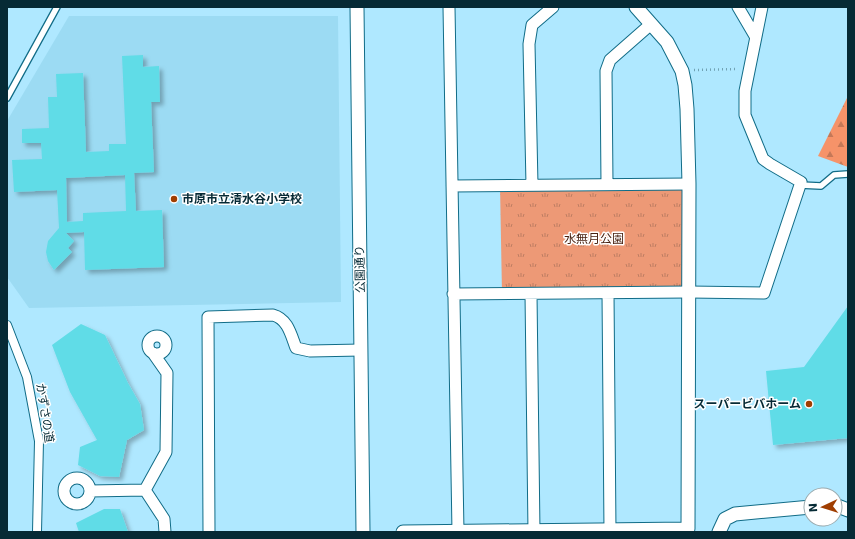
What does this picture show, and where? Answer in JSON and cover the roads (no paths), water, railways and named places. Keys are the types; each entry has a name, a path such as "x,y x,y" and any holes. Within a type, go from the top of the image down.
{"street":[{"name":"公園通り","path":"357,7 363,532"},
{"path":"450,7 453,294 458,532"},
{"path":"532,185 530,44 532,24 553,7"},
{"path":"403,532 688,531 688,109 682,71 666,42 636,7"},
{"path":"738,7 755,36"},
{"path":"453,294 689,292 764,293 801,182 764,159 745,115 745,91 762,7"},
{"path":"607,184 606,71 610,60 651,24"},
{"path":"452,186 689,184"},
{"path":"608,293 610,531"},
{"path":"531,294 534,531"},
{"path":"209,532 208,317 273,315 279,317 288,327 296,348 310,351 361,350"},
{"name":"かずさの道","path":"7,326 27,377 38,441 37,532"},
{"path":"145,490 166,452 167,373 153,353"},
{"path":"90,491 145,490"},
{"path":"145,490 164,519 165,532"},
{"path":"719,532 725,518 735,514 803,508"}],"lane":[{"path":"7,98 57,7"},
{"path":"800,185 821,186 834,175 848,174"}],"place":[{"name":"市原市立清水谷小学校","path":"174,199"},
{"name":"スーパービバホーム","path":"809,404"}],"park label":[{"name":"水無月公園","path":"594,239"}]}
